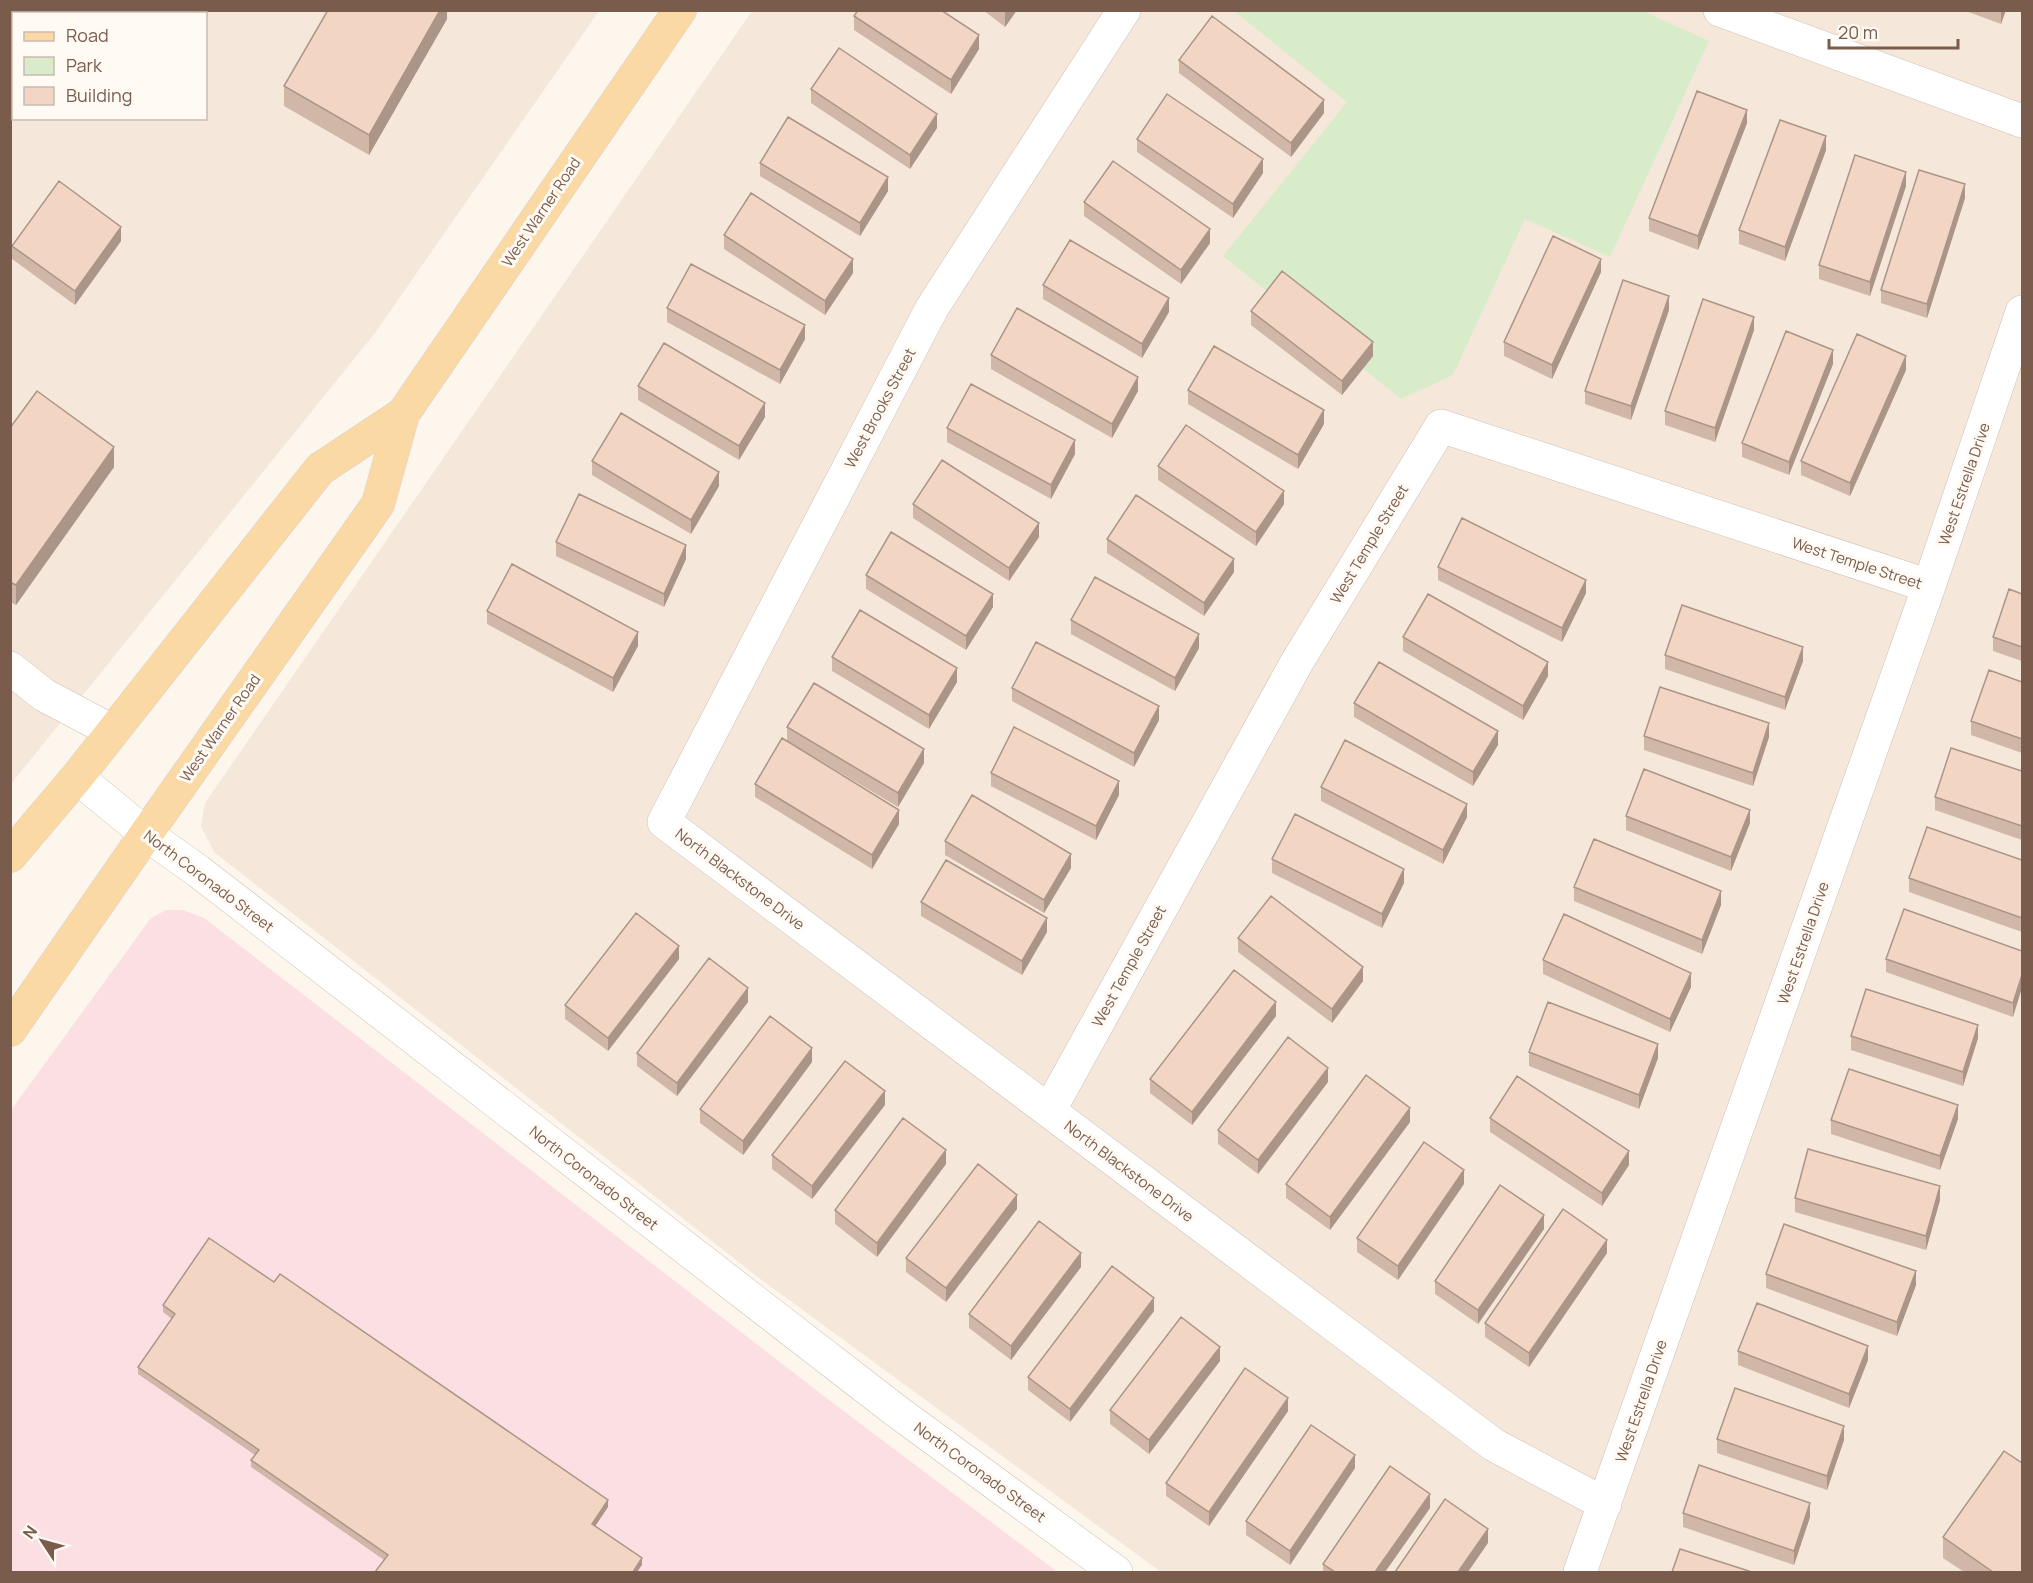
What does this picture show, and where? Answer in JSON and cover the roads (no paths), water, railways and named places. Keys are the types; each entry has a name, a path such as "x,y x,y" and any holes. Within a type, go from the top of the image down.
{"main road":[{"name":"West Warner Road","path":"10,1030 378,504 403,414 676,12"},
{"name":"West Warner Road","path":"10,856 77,777 320,469 403,414"}],"street":[{"name":"West Brooks Street","path":"664,822 932,308 1124,10"},
{"path":"1720,10 2022,122"},
{"name":"West Estrella Drive","path":"1580,1572 1929,586 2022,312"},
{"name":"West Temple Street","path":"1049,1111 1297,662 1441,426 1929,586"},
{"path":"10,668 44,694 112,731"},
{"name":"North Coronado Street","path":"77,777 146,834 198,871 895,1410 1116,1572"},
{"name":"North Blackstone Drive","path":"664,822 1494,1445 1605,1504"}]}
